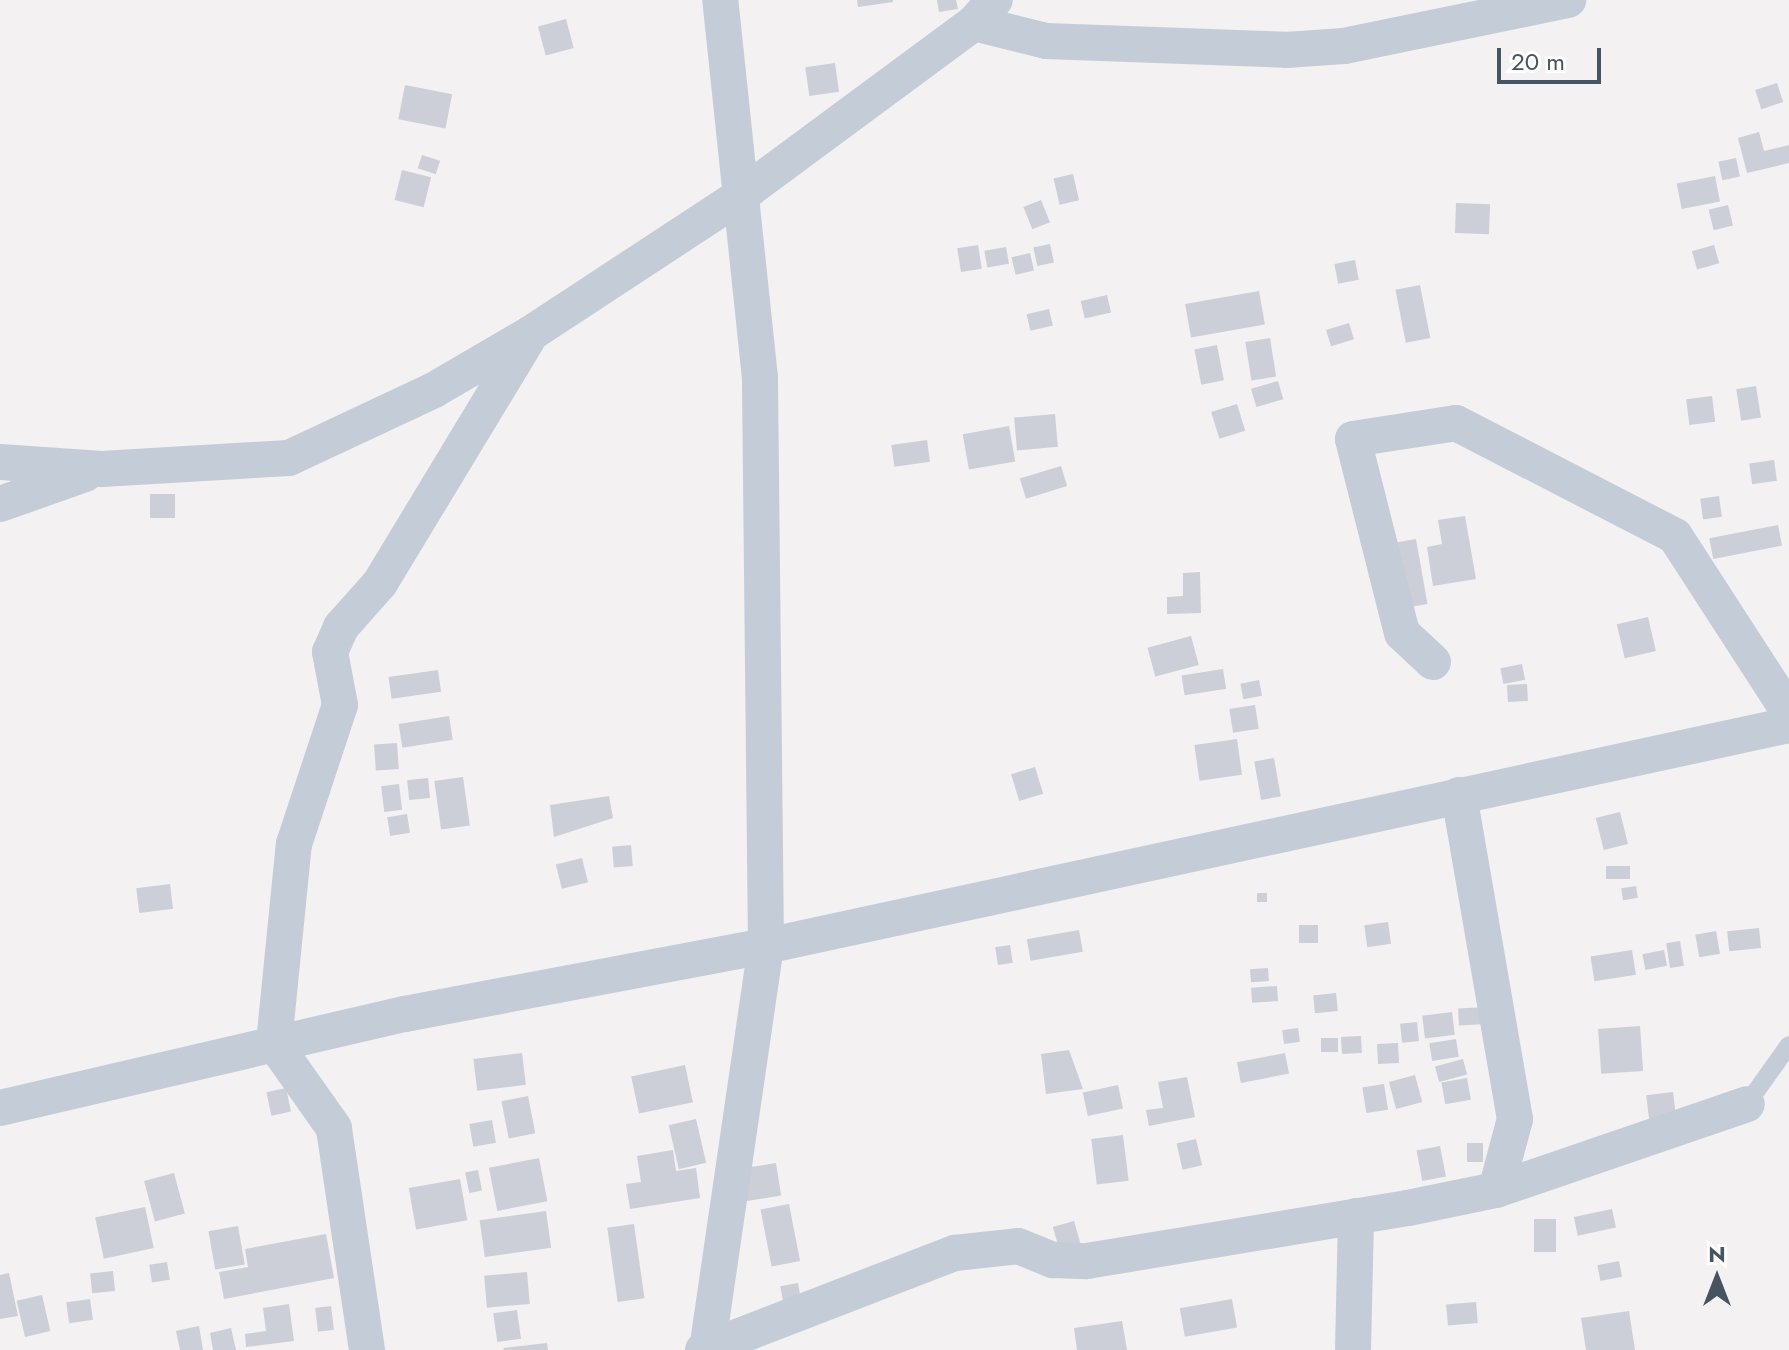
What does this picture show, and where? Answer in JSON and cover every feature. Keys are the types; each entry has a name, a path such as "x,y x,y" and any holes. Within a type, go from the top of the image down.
{"street":[{"path":"707,1349 766,946 760,378 720,0"},
{"path":"0,462 102,469 289,458 434,390 530,334 740,196 984,12 1046,41 1286,50 1344,46 1568,0"},
{"path":"367,1350 334,1128 274,1043 294,844 340,705 330,652 530,334"},
{"path":"1433,662 1402,633 1353,439 1456,423 1675,536 1789,712"},
{"path":"0,504 102,469"},
{"path":"0,1108 274,1043 766,946 1789,725"},
{"path":"1459,795 1515,1119 1496,1190"},
{"path":"707,1349 802,1307 986,1246 1087,1261 1496,1190 1747,1104"},
{"path":"1353,1350 1356,1216"}],"lane":[{"path":"1747,1104 1789,1045"}],"building":[{"path":"857,0 893,0 893,2 858,7"},
{"path":"937,0 956,0 958,9 939,12"},
{"path":"566,19 574,48 546,55 538,27"},
{"path":"835,63 839,92 809,96 805,67"},
{"path":"1777,83 1783,102 1761,109 1755,90"},
{"path":"405,85 452,94 445,129 398,119"},
{"path":"1759,132 1764,151 1789,145 1789,163 1747,173 1738,138"},
{"path":"422,155 440,161 436,174 418,168"},
{"path":"1736,158 1740,177 1722,180 1718,162"},
{"path":"402,170 431,177 424,207 395,200"},
{"path":"1073,174 1079,200 1060,205 1054,178"},
{"path":"1715,176 1720,202 1682,209 1677,183"},
{"path":"1041,200 1050,222 1032,229 1023,207"},
{"path":"1456,203 1490,204 1489,234 1455,233"},
{"path":"1728,205 1733,225 1714,230 1709,210"},
{"path":"1050,244 1054,263 1037,266 1033,248"},
{"path":"978,245 982,269 961,272 957,248"},
{"path":"1714,245 1719,263 1697,270 1692,251"},
{"path":"1006,247 1009,264 987,268 984,251"},
{"path":"1030,253 1034,271 1016,275 1011,257"},
{"path":"1355,260 1359,280 1338,284 1334,264"},
{"path":"1420,285 1430,338 1406,343 1395,290"},
{"path":"1259,291 1265,324 1191,338 1185,304"},
{"path":"1107,295 1111,313 1085,319 1081,301"},
{"path":"1049,309 1053,326 1030,331 1027,314"},
{"path":"1349,323 1354,339 1331,346 1326,330"},
{"path":"1270,338 1276,377 1251,380 1245,342"},
{"path":"1217,345 1224,380 1201,385 1194,349"},
{"path":"1278,381 1283,399 1256,407 1251,389"},
{"path":"1756,386 1761,418 1741,421 1736,389"},
{"path":"1712,396 1715,422 1689,425 1686,399"},
{"path":"1237,404 1245,431 1219,439 1211,412"},
{"path":"1055,414 1058,447 1017,450 1014,418"},
{"path":"1009,426 1015,461 969,470 963,434"},
{"path":"927,440 930,462 894,467 891,445"},
{"path":"1774,460 1777,481 1752,484 1749,463"},
{"path":"1061,466 1067,486 1026,499 1020,479"},
{"path":"150,494 175,494 175,518 150,518"},
{"path":"1719,496 1722,517 1703,519 1700,499"},
{"path":"1465,516 1476,579 1433,586 1427,547 1442,544 1438,520"},
{"path":"1778,525 1782,546 1713,559 1709,538"},
{"path":"1416,539 1427,604 1405,608 1393,543"},
{"path":"1200,572 1201,613 1167,614 1167,597 1183,596 1183,573"},
{"path":"1648,617 1656,651 1625,658 1617,624"},
{"path":"1191,636 1199,665 1155,677 1148,648"},
{"path":"1522,664 1525,680 1503,684 1500,668"},
{"path":"1223,669 1226,689 1185,695 1182,676"},
{"path":"438,670 441,692 392,699 388,677"},
{"path":"1259,680 1262,696 1243,699 1240,684"},
{"path":"1527,684 1528,701 1508,702 1507,685"},
{"path":"1255,705 1259,729 1233,733 1229,709"},
{"path":"449,716 453,740 402,748 399,724"},
{"path":"1237,739 1242,775 1199,781 1194,745"},
{"path":"397,743 399,769 376,771 374,745"},
{"path":"1274,758 1281,796 1261,800 1254,761"},
{"path":"1035,767 1043,794 1019,801 1011,774"},
{"path":"463,777 470,826 441,830 434,781"},
{"path":"428,778 430,798 409,800 407,780"},
{"path":"399,784 402,810 384,812 381,786"},
{"path":"609,796 613,818 554,837 550,805"},
{"path":"1620,812 1628,844 1604,850 1596,818"},
{"path":"407,814 410,833 390,836 387,817"},
{"path":"631,845 633,866 614,868 612,847"},
{"path":"582,858 588,882 562,889 556,865"},
{"path":"1606,866 1630,866 1630,879 1606,879"},
{"path":"170,884 173,909 139,913 136,888"},
{"path":"1636,886 1638,898 1623,900 1621,888"},
{"path":"1257,893 1267,893 1267,902 1257,902"},
{"path":"1388,922 1391,944 1367,947 1364,925"},
{"path":"1299,925 1318,925 1318,943 1299,943"},
{"path":"1759,928 1761,948 1729,951 1727,931"},
{"path":"1079,930 1083,952 1031,961 1027,939"},
{"path":"1716,931 1720,954 1699,957 1695,935"},
{"path":"1680,941 1684,966 1670,968 1666,943"},
{"path":"1010,945 1013,963 998,965 995,947"},
{"path":"1632,950 1636,975 1594,981 1591,957"},
{"path":"1664,950 1667,966 1645,970 1642,954"},
{"path":"1268,968 1269,981 1251,982 1250,969"},
{"path":"1277,986 1278,1001 1252,1003 1251,988"},
{"path":"1336,993 1338,1011 1315,1013 1313,995"},
{"path":"1487,1007 1488,1024 1459,1025 1458,1009"},
{"path":"1452,1012 1455,1035 1425,1038 1422,1016"},
{"path":"1417,1022 1419,1041 1402,1043 1400,1024"},
{"path":"1640,1026 1643,1071 1601,1074 1598,1029"},
{"path":"1298,1028 1300,1042 1284,1044 1282,1030"},
{"path":"1361,1036 1362,1053 1342,1054 1341,1037"},
{"path":"1321,1038 1338,1038 1338,1052 1321,1052"},
{"path":"1456,1039 1459,1057 1432,1061 1429,1043"},
{"path":"1398,1043 1399,1063 1378,1064 1377,1044"},
{"path":"1069,1050 1083,1089 1046,1094 1041,1054"},
{"path":"522,1053 526,1085 477,1091 473,1059"},
{"path":"1285,1053 1289,1074 1241,1083 1237,1062"},
{"path":"1463,1059 1467,1074 1439,1082 1435,1067"},
{"path":"685,1065 693,1102 639,1114 631,1076"},
{"path":"1415,1075 1422,1102 1396,1109 1389,1082"},
{"path":"1187,1077 1195,1117 1149,1126 1146,1110 1163,1108 1158,1082"},
{"path":"1467,1078 1471,1100 1445,1104 1441,1083"},
{"path":"1384,1084 1388,1110 1366,1113 1362,1087"},
{"path":"1118,1085 1123,1108 1088,1116 1083,1092"},
{"path":"286,1088 291,1111 271,1116 266,1092"},
{"path":"1673,1092 1677,1123 1650,1126 1646,1095"},
{"path":"528,1096 535,1133 509,1138 501,1101"},
{"path":"696,1119 706,1163 679,1169 669,1125"},
{"path":"492,1120 496,1143 473,1147 469,1124"},
{"path":"1123,1135 1129,1181 1097,1185 1091,1139"},
{"path":"1196,1139 1202,1165 1183,1170 1177,1143"},
{"path":"1467,1143 1483,1143 1483,1162 1467,1162"},
{"path":"1440,1146 1446,1176 1422,1181 1416,1151"},
{"path":"673,1150 676,1171 696,1168 700,1198 630,1209 626,1184 641,1182 637,1156"},
{"path":"539,1158 547,1201 497,1211 489,1168"},
{"path":"776,1163 781,1196 743,1202 737,1169"},
{"path":"478,1170 482,1191 469,1193 465,1172"},
{"path":"174,1173 185,1214 155,1222 144,1181"},
{"path":"460,1179 467,1220 416,1229 409,1188"},
{"path":"789,1204 800,1261 772,1266 761,1210"},
{"path":"145,1207 154,1248 104,1259 95,1218"},
{"path":"1612,1209 1616,1228 1578,1236 1574,1217"},
{"path":"546,1211 551,1248 485,1257 480,1220"},
{"path":"1534,1219 1556,1219 1556,1252 1534,1252"},
{"path":"1074,1221 1082,1249 1061,1255 1053,1227"},
{"path":"634,1224 644,1298 618,1302 607,1228"},
{"path":"238,1226 245,1264 215,1270 208,1231"},
{"path":"326,1234 334,1278 224,1299 219,1272 248,1267 245,1249"},
{"path":"1619,1261 1622,1277 1600,1281 1597,1265"},
{"path":"167,1262 170,1280 152,1283 149,1265"},
{"path":"113,1271 115,1291 92,1293 90,1273"},
{"path":"527,1272 530,1304 487,1308 484,1276"},
{"path":"9,1273 18,1316 0,1319 0,1275"},
{"path":"798,1283 802,1305 784,1308 780,1286"},
{"path":"42,1295 50,1331 25,1337 17,1301"},
{"path":"90,1299 93,1320 69,1323 66,1302"},
{"path":"1232,1299 1237,1328 1185,1337 1180,1308"},
{"path":"1476,1302 1478,1323 1448,1326 1446,1305"},
{"path":"289,1304 294,1341 246,1347 245,1334 266,1331 263,1308"},
{"path":"331,1306 334,1330 318,1332 315,1308"},
{"path":"517,1310 521,1339 497,1342 493,1313"},
{"path":"1629,1311 1635,1350 1586,1350 1581,1318"},
{"path":"1122,1321 1127,1350 1077,1350 1074,1328"},
{"path":"199,1326 203,1350 180,1350 176,1331"},
{"path":"231,1328 236,1350 213,1350 210,1333"},
{"path":"547,1343 548,1350 503,1348"}]}
